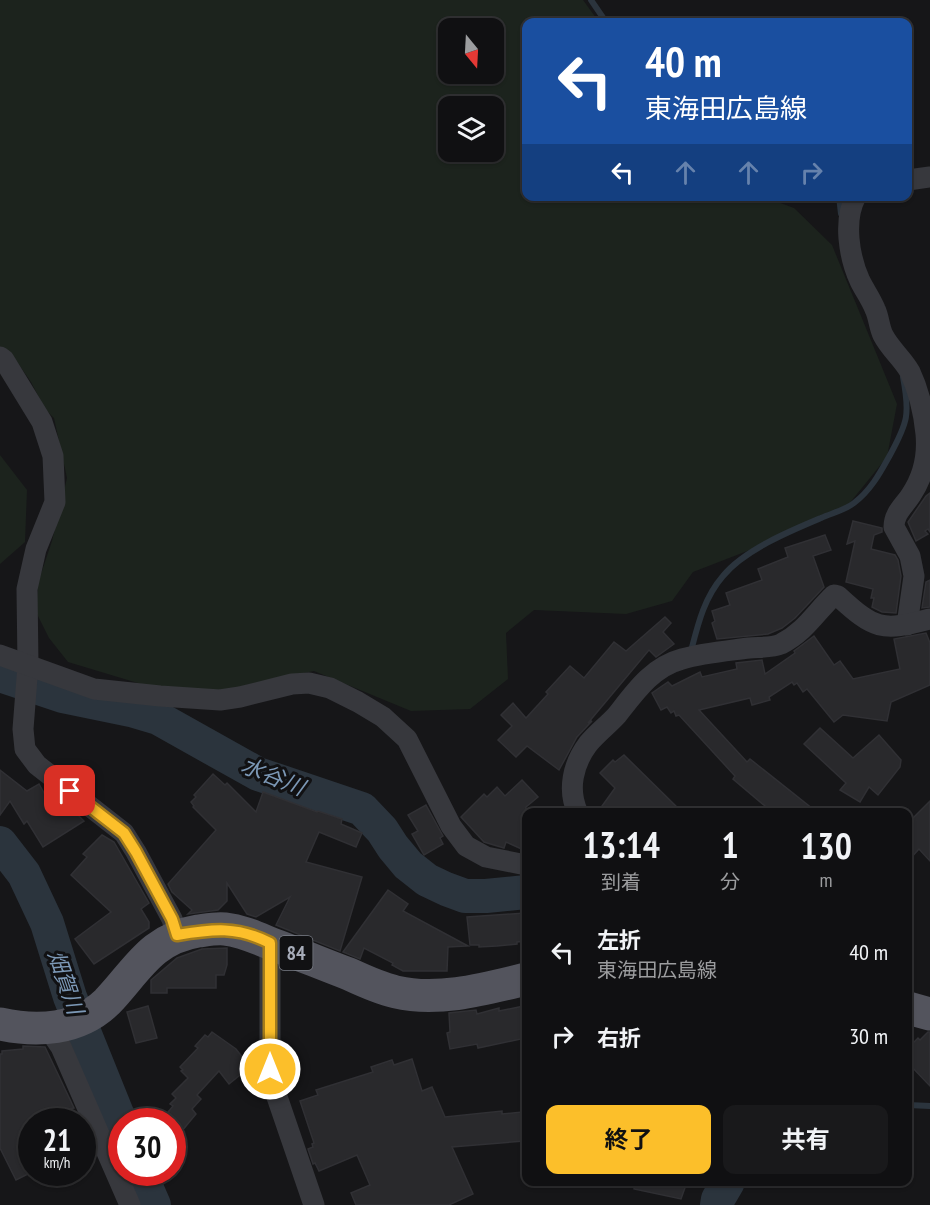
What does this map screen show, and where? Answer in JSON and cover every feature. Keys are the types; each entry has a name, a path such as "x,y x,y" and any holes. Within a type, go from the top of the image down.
{"main road":[{"name":"84","path":"0,1024 23,1029 51,1028 93,1013 107,1001 154,949 177,935 222,928 242,932 397,993 445,995 522,980"},
{"path":"912,1009 930,1014"}],"street":[{"path":"912,179 930,177"},
{"path":"853,201 849,232 853,260 859,279 876,310 882,333 909,371 926,432 925,464 921,476 912,495 897,513 894,521 894,527 910,556 914,576 908,625"},
{"path":"0,357 42,422 53,456 55,502 36,549 27,589 28,672 23,729 25,749 37,765 124,833 172,919 177,935"},
{"path":"576,808 572,783 580,757 588,744 651,675 681,659 721,651 778,645 799,634 834,595 872,624 885,627 908,625 930,619"},
{"path":"0,655 28,672 94,689 198,700 240,697 292,684 309,683 330,688 383,717 407,739 451,826 466,846 486,857 522,864"},
{"path":"270,943 270,1069 275,1091 315,1205"},
{"path":"51,1028 62,1047 130,1205"}],"shaded area":[{"path":"0,0 583,0 596,18 522,18 522,201 775,201 794,208 832,245 897,404 887,457 844,510 693,572 672,601 626,614 534,610 506,633 508,679 470,709 411,711 314,671 246,685 219,697 141,684 68,662 49,638 36,612 38,583 52,541 67,478 54,418 45,409 31,382 13,356 0,347"},
{"path":"0,455 27,490 25,542 0,564"}],"building":[{"path":"930,493 930,532 928,529 925,531 928,534 916,541 908,522"},
{"path":"853,521 882,528 882,532 874,535 871,549 895,555 898,560 901,576 896,613 882,612 872,607 873,589 846,582 855,541 847,544"},
{"path":"825,535 831,550 813,556 824,587 795,618 782,628 768,634 717,639 712,623 715,621 712,611 730,605 726,593 762,580 758,569 788,557 785,548"},
{"path":"930,580 930,607 922,608 926,582"},
{"path":"665,617 671,623 663,632 674,644 656,657 649,650 577,737 559,770 527,746 516,757 498,740 512,726 501,715 513,703 526,718 570,666 584,678 614,642 626,651"},
{"path":"926,633 930,643 930,685 891,702 887,721 843,715 834,722 807,689 803,692 797,683 794,685 792,682 769,697 770,700 752,705 750,698 699,710 747,762 750,759 812,808 764,808 765,806 733,779 735,776 679,715 676,716 674,711 671,713 667,707 661,710 652,693 668,682 672,686 700,672 702,677 737,669 736,663 762,660 765,674 814,636 834,665 840,661 853,679 900,669 894,639"},
{"path":"820,728 853,758 879,735 901,760 900,767 878,795 869,787 860,802 840,790 846,783 804,744"},
{"path":"624,755 678,808 601,808 615,788 600,773 613,760 615,762"},
{"path":"0,770 27,791 39,784 52,807 61,802 67,811 71,808 84,821 43,847 27,821 24,824 10,801 0,815"},
{"path":"213,774 225,785 227,783 256,812 263,792 342,819 341,824 362,833 356,847 319,832 306,862 362,877 340,951 276,925 290,897 256,917 247,914 227,883 227,901 218,910 188,914 192,910 172,892 168,884 216,830 193,807 191,802 196,797 194,795"},
{"path":"522,780 538,797 526,808 522,808 522,849 506,842 504,848 484,842 461,817 484,794 487,797 497,787 505,796"},
{"path":"930,801 930,861 919,849 912,857 912,819"},
{"path":"426,805 443,836 440,838 443,844 424,855 412,834 418,831 408,815"},
{"path":"102,835 114,842 149,903 141,909 149,922 149,928 94,964 75,939 111,912 71,875 87,857 83,854"},
{"path":"388,890 408,904 403,911 468,946 448,947 447,971 403,971 392,965 393,963 364,948 360,959 343,952"},
{"path":"522,913 522,941 497,946 470,945 467,917"},
{"path":"227,948 227,965 224,975 216,975 216,988 167,988 167,993 151,993 151,980 177,958 202,949"},
{"path":"148,1006 157,1038 136,1043 127,1012"},
{"path":"522,1006 522,1039 478,1048 477,1044 450,1049 447,1033 450,1032 449,1013 476,1010 477,1014 499,1008 499,1011"},
{"path":"212,1032 236,1049 250,1067 229,1084 219,1071 197,1095 201,1099 192,1109 196,1114 186,1126 186,1108 171,1108 173,1106 170,1104 176,1098 172,1094 188,1078 180,1067 198,1048 195,1046 205,1035 208,1037"},
{"path":"930,1032 930,1086 912,1067 912,1044 918,1038 920,1040"},
{"path":"23,1046 45,1047 74,1108 18,1108 18,1179 16,1180 0,1148 0,1054 2,1051 23,1049"},
{"path":"412,1059 422,1091 432,1087 445,1117 502,1111 502,1114 522,1112 522,1141 452,1147 473,1194 449,1205 356,1205 351,1193 370,1185 357,1155 319,1171 315,1163 313,1164 308,1149 313,1147 314,1143 300,1101 318,1095 316,1090 373,1072 371,1067 392,1060 394,1065"},
{"path":"634,1186 686,1186 681,1199 634,1189"}],"waterway":[{"path":"591,0 603,18"},
{"path":"840,201 841,214"},
{"path":"691,651 706,602 716,584 732,567 768,542 843,510 860,498 870,487 879,475 904,426 907,409 903,377"},
{"name":"水谷川","path":"0,675 63,696 158,718 258,774 362,809 382,830 408,865 427,880 446,889 465,896 522,892"},
{"name":"畑賀川","path":"0,843 24,874 47,923 70,997 115,1108"},
{"path":"912,1105 930,1106"},
{"name":"畑賀川","path":"146,1186 154,1205"},
{"name":"水谷川","path":"717,1205 726,1186"}],"route":[{"path":"70,791 124,833 172,919 177,935 222,928 259,937 270,943 270,1069"}]}
